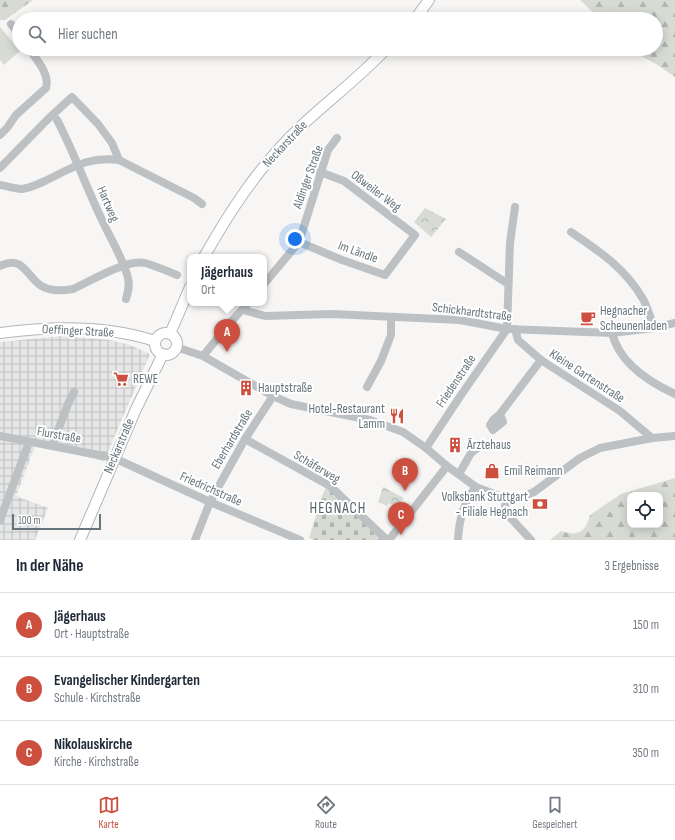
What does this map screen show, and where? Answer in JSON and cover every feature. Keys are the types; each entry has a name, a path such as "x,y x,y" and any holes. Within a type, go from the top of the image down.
{"main road":[{"path":"420,12 429,0"},
{"name":"Neckarstraße","path":"206,254 229,214 248,186 272,157 311,117 378,56"},
{"path":"170,334 187,294"},
{"name":"Oeffinger Straße","path":"0,333 61,328 108,331 156,341"},
{"path":"161,334 170,334 176,341 176,347 171,353 163,354 156,349 156,341 161,334"},
{"name":"Neckarstraße","path":"80,540 114,458 163,354"}],"street":[{"path":"0,134 7,128 16,115 46,88 47,84 40,64 34,56"},
{"path":"0,168 72,97 98,124 112,143 119,160"},
{"name":"Hartweg","path":"57,120 100,216 124,265 129,287 126,299"},
{"name":"Aldinger Straße","path":"267,280 299,242 328,150 337,138"},
{"path":"0,185 16,188 31,187 78,164 96,159 119,160 194,198 202,204"},
{"name":"Oßweiler Weg","path":"320,172 344,181 415,235"},
{"path":"511,329 508,284 510,243 516,207"},
{"path":"571,232 607,256 629,279 644,300 654,328"},
{"name":"Im Ländle","path":"299,242 342,260 385,275 415,235"},
{"path":"459,252 508,284"},
{"path":"0,266 9,262 23,266 38,283 43,286 54,290 65,291 73,289 124,265 135,263 144,263 177,275"},
{"path":"203,356 246,306"},
{"name":"Schickhardtstraße","path":"246,306 265,316 332,314 391,318 460,320 511,329 612,333 654,328 675,323"},
{"path":"367,388 381,361 390,335 391,318"},
{"name":"Kleine Gartenstraße","path":"511,329 518,340 541,360 620,411 652,438"},
{"name":"Friedenstraße","path":"426,448 461,395 511,329"},
{"path":"612,333 614,343 620,352 641,374 659,387 675,394"},
{"path":"176,347 203,356 273,396 290,404 370,420 404,432 476,487 507,499 518,498 534,492 580,458 600,448 652,438 675,436"},
{"path":"500,414 541,360"},
{"path":"52,446 74,392"},
{"name":"Eberhardstraße","path":"195,540 210,502 245,439 273,396"},
{"name":"Flurstraße","path":"0,436 114,458"},
{"name":"Schäferweg","path":"245,439 330,486 388,540"},
{"path":"0,520 29,442"},
{"path":"459,474 471,454 479,447"},
{"name":"Friedrichstraße","path":"114,458 210,502 300,540"},
{"path":"388,540 448,466"},
{"path":"458,540 460,518 466,501 476,487"},
{"path":"507,499 505,506 506,514 531,540"}],"shaded area":[{"path":"62,336 110,340 130,345 150,354 104,461 35,446 16,496 48,508 35,540 0,540 0,342"}],"green space":[{"path":"0,0 33,0 16,12 12,12 12,15 5,20 0,20"},
{"path":"580,0 675,0 675,77 641,56 663,56 663,12 593,12"},
{"path":"0,27 12,41 12,56 14,56 4,65 0,60"},
{"path":"425,208 446,219 431,237 414,222"},
{"path":"675,478 675,540 550,540 561,531 567,533 577,533 581,531 584,529 590,515 621,494 627,492 627,528 663,528 663,492 628,492"},
{"path":"326,487 382,540 314,540 309,538"},
{"path":"383,487 404,498 401,501 405,504 402,510 389,503 387,506 378,502"}],"place":[{"name":"Hegnacher Scheunenladen","path":"588,318"},
{"name":"Jägerhaus","path":"227,352"},
{"name":"REWE","path":"121,379"},
{"name":"Hauptstraße","path":"246,388"},
{"name":"Hotel-Restaurant Lamm","path":"397,416"},
{"name":"Ärztehaus","path":"455,445"},
{"name":"Emil Reimann","path":"492,471"},
{"name":"Evangelischer Kindergarten","path":"405,491"},
{"name":"Volksbank Stuttgart - Filiale Hegnach","path":"540,504"},
{"name":"Nikolauskirche","path":"401,535"}],"district":[{"name":"HEGNACH","path":"338,508"}]}
